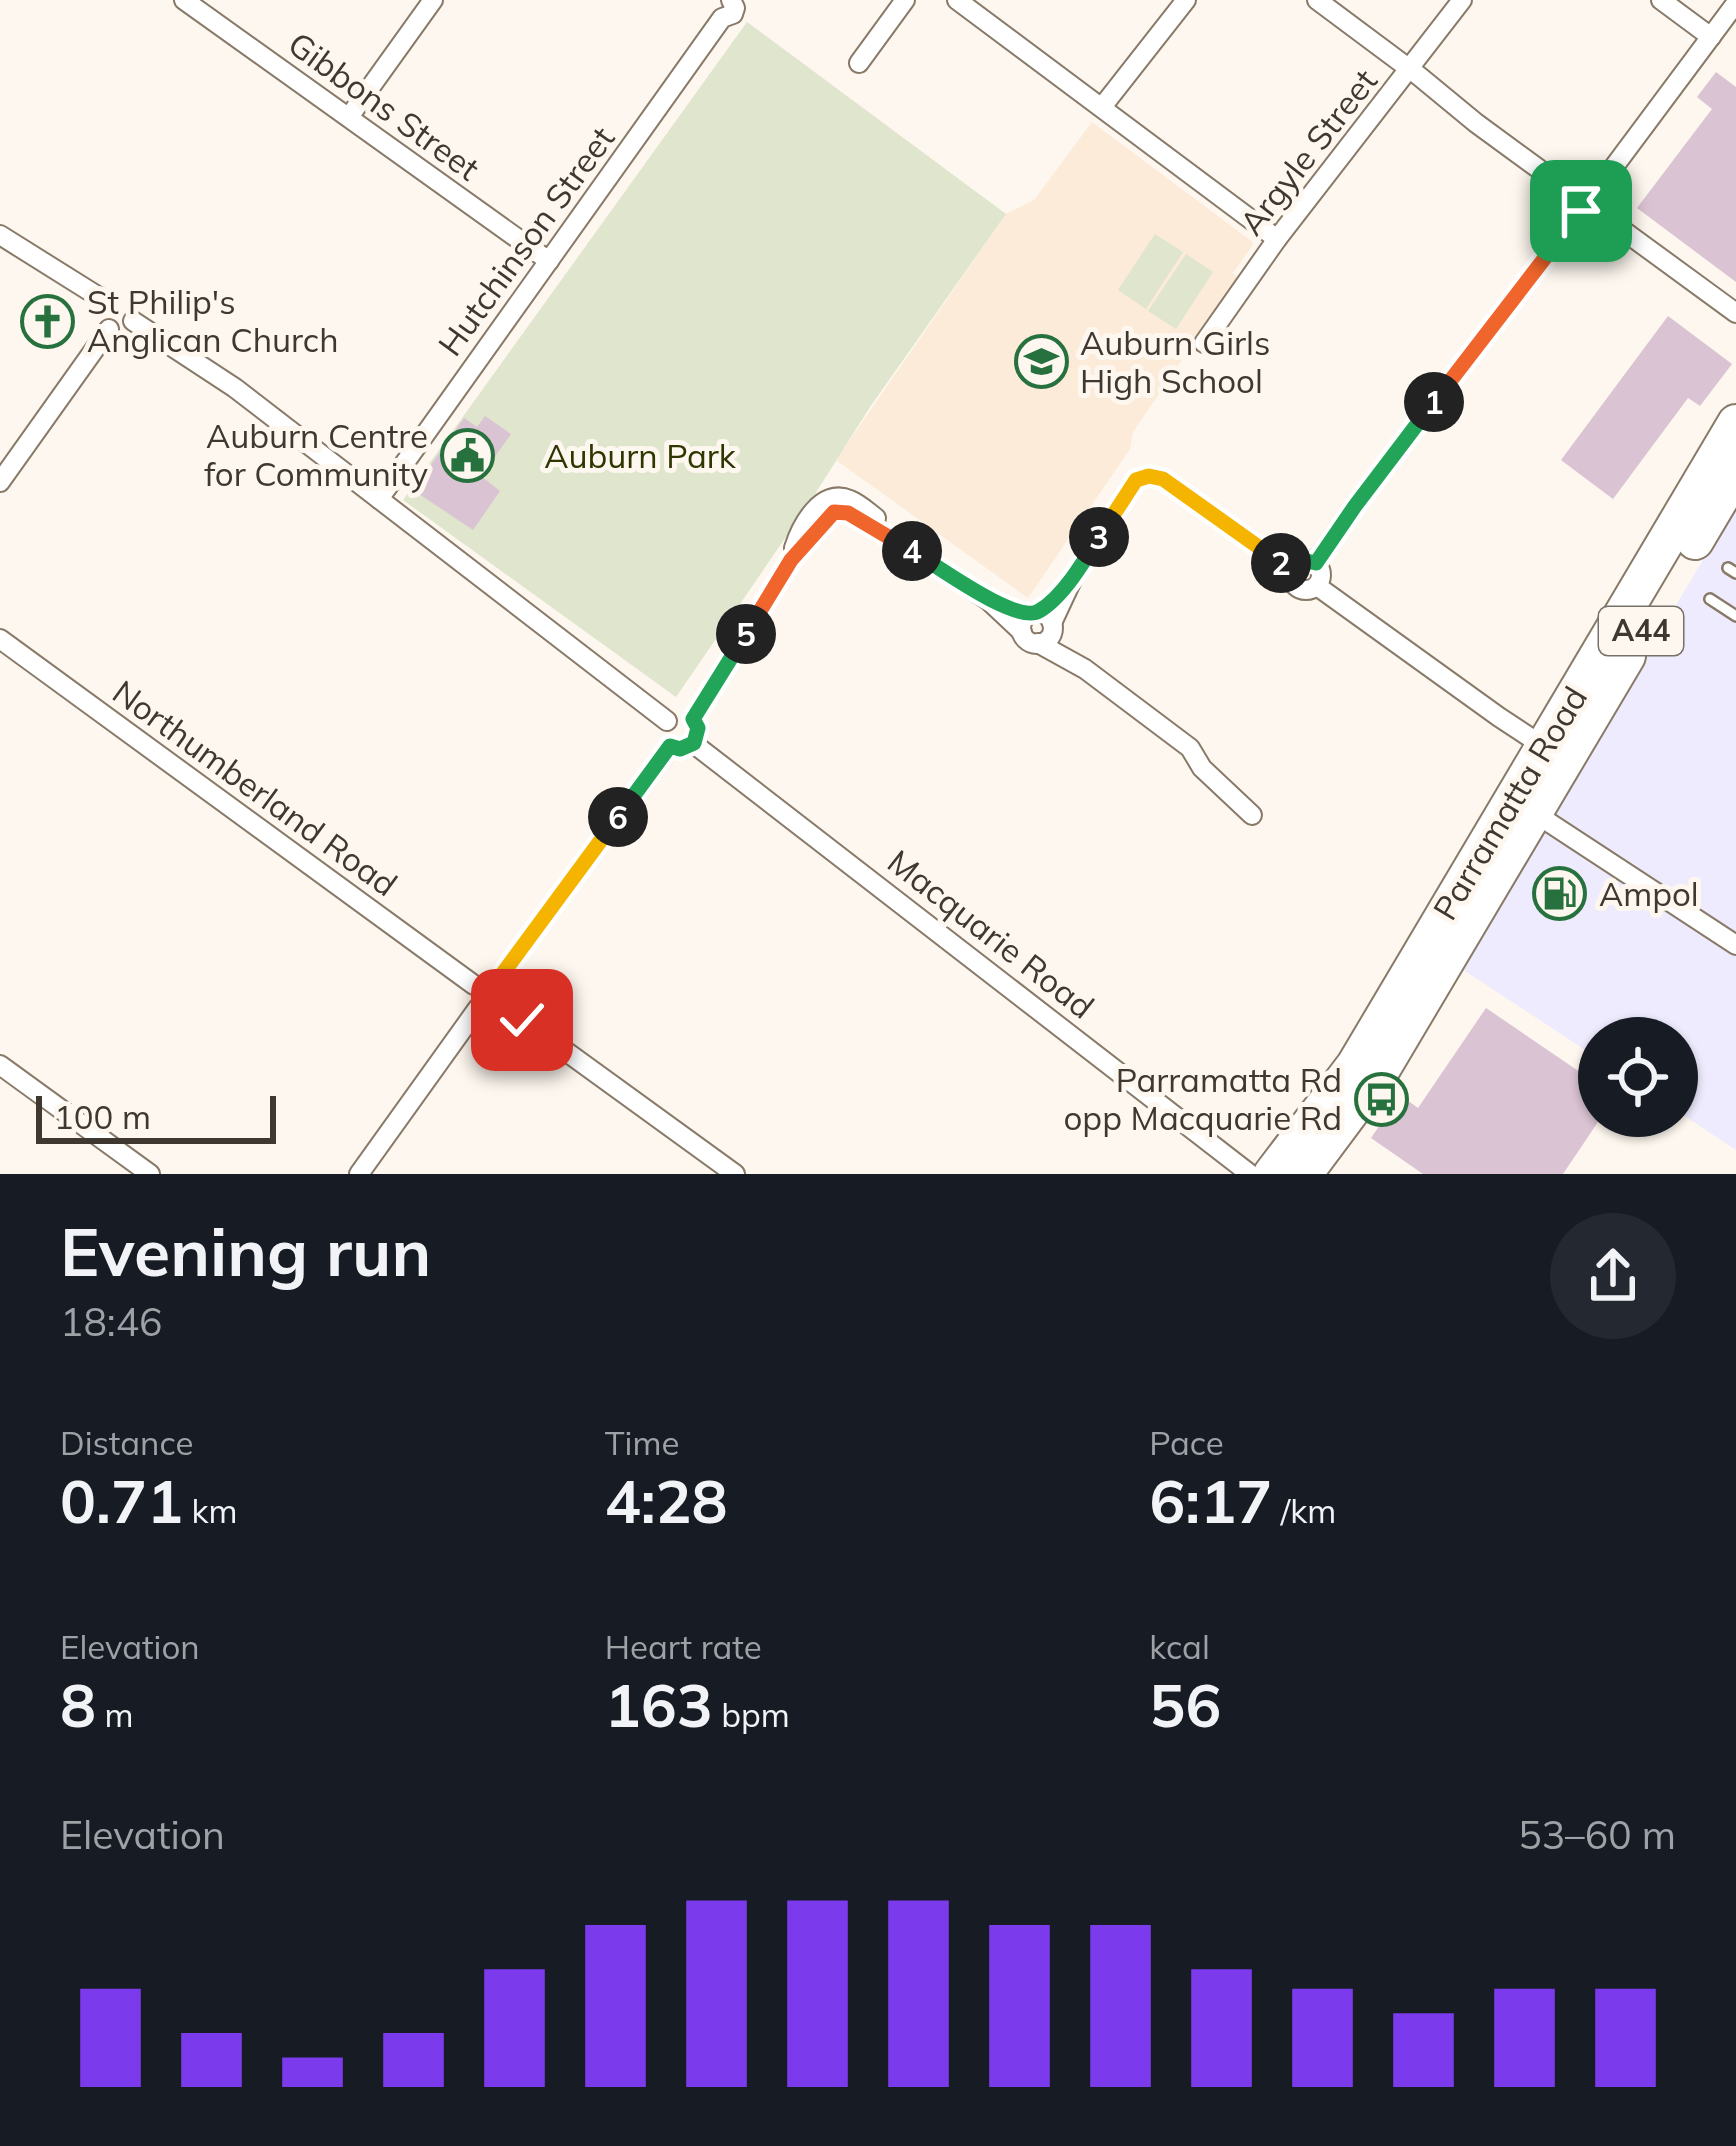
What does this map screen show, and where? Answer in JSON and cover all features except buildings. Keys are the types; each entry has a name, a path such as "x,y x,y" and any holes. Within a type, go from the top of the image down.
{"highway":[{"name":"Parramatta Road","path":"1304,1174 1372,1084 1523,805 1544,746 1736,423"},
{"name":"Parramatta Road","path":"1272,1174 1354,1065 1736,472"}],"street":[{"name":"Gibbons Street","path":"184,0 549,261"},
{"path":"349,118 433,0"},
{"path":"859,63 905,0"},
{"path":"957,0 1277,239"},
{"path":"1102,107 1186,0"},
{"path":"1316,0 1736,313"},
{"name":"Argyle Street","path":"1204,343 1277,239 1462,0"},
{"path":"1660,0 1711,37"},
{"path":"1316,563 1736,3"},
{"name":"Hutchinson Street","path":"379,499 726,9"},
{"path":"0,235 106,302"},
{"path":"116,298 133,310 133,321 123,331 109,329 100,316 106,302 116,298"},
{"path":"133,321 235,388 667,721"},
{"path":"0,482 109,329"},
{"path":"1039,626 1136,480 1149,476 1163,479 1292,570 1300,588 1317,586 1322,574 1316,563 1302,560 1292,570"},
{"path":"693,719 826,509 848,513 1039,626 1085,669 1190,748 1202,768 1252,815"},
{"path":"1317,586 1544,746"},
{"name":"Northumberland Road","path":"0,640 474,985"},
{"path":"677,715 693,719 698,728 694,743 680,749 670,746 664,736 667,721 677,715"},
{"name":"Macquarie Road","path":"694,743 1250,1174"},
{"path":"498,980 670,746"},
{"path":"1523,805 1736,946"},
{"path":"488,978 498,980 505,989 502,1005 488,1012 478,1009 471,995 474,985 488,978"},
{"path":"502,1005 735,1174"},
{"path":"359,1174 478,1009"},
{"path":"0,1065 150,1174"}],"lane":[{"path":"1710,599 1736,616"}],"shaded area":[{"name":"Auburn Girls High School","path":"1092,122 1254,243 1233,273 1238,278 1133,432 1130,449 1028,598 836,460 1006,214 1034,200"},
{"path":"1736,505 1736,1150 1698,1125 1698,1017 1578,1017 1578,1045 1459,967"}],"green space":[{"name":"Auburn Park","path":"747,22 1006,214 676,697 403,500"},
{"path":"1155,234 1183,252 1146,309 1118,290"},
{"path":"1186,254 1213,272 1176,329 1148,311"}],"place":[{"name":"St Philip's Anglican Church","path":"48,321"},
{"name":"Auburn Girls High School","path":"1041,362"},
{"name":"Auburn Centre for Community","path":"467,455"},
{"name":"Ampol","path":"1560,894"},
{"name":"Parramatta Rd opp Macquarie Rd","path":"1381,1099"}],"route":[{"path":"522,1020 502,1005 506,994 498,980 670,746 680,749 694,743 698,728 693,719 791,560 834,512 848,513 872,526 988,600 1029,615 1073,578 1136,480 1149,476 1163,479 1292,570 1302,560 1316,563 1581,211"}]}
